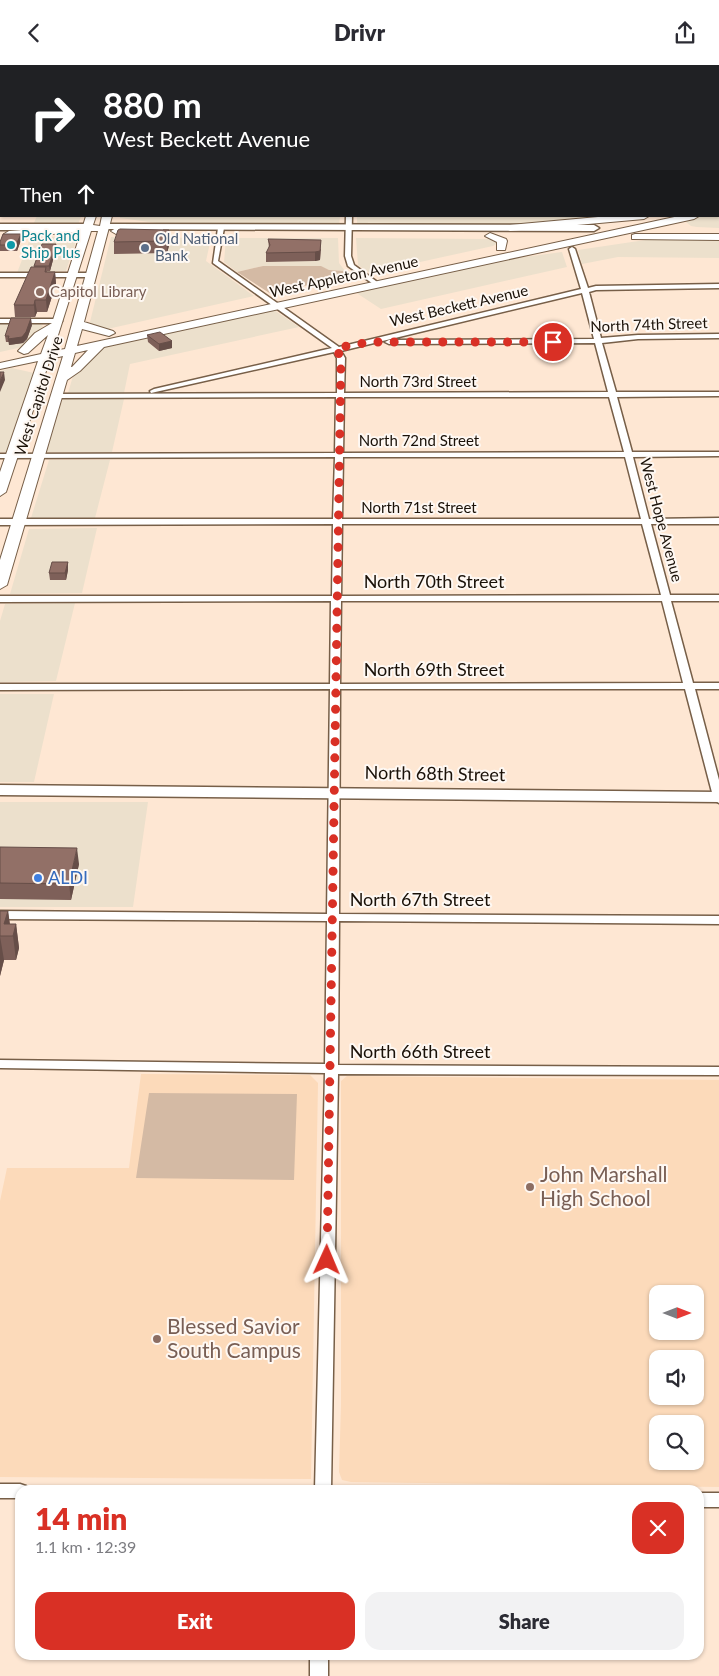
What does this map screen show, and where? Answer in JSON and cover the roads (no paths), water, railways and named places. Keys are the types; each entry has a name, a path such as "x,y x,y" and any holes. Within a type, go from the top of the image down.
{"main road":[{"name":"West Capitol Drive","path":"0,492 6,456 38,377 51,351 57,323 91,217"},
{"name":"West Capitol Drive","path":"0,585 16,522 62,377 69,345 79,324 109,217"},
{"path":"114,217 164,228"},
{"path":"510,229 634,217"},
{"name":"West Appleton Avenue","path":"69,345 100,345 524,253 648,217"},
{"name":"West Appleton Avenue","path":"2,363 122,330 268,300 501,248 561,236 633,229 690,217"},
{"path":"680,220 685,225 696,229"},
{"path":"0,227 86,231"},
{"path":"104,231 164,228 220,231"},
{"path":"349,232 510,229 598,232 654,237 719,237"},
{"path":"633,229 719,229"},
{"path":"4,234 32,231 220,231 561,236"},
{"path":"490,236 502,241 501,248"},
{"path":"524,253 572,249 654,237"},
{"path":"66,294 76,301 84,302"},
{"path":"24,351 39,335 57,323 65,334 69,345 110,336 122,330"},
{"path":"79,324 109,333"},
{"path":"51,351 62,377 76,369 100,345"},
{"name":"West Appleton Avenue","path":"2,363 24,351 51,351"},
{"path":"2,363 26,366 38,377 46,392 56,396"},
{"path":"31,396 43,400 49,418"},
{"name":"North 68th Street","path":"0,791 719,798"}],"street":[{"path":"704,65 719,65"},
{"path":"350,217 348,256 351,267 378,285"},
{"path":"220,231 215,262 336,348 341,358 323,1485"},
{"name":"West Hope Avenue","path":"572,249 585,290 719,798"},
{"path":"0,275 92,275"},
{"name":"West Beckett Avenue","path":"136,395 336,348 370,342 585,290 620,286 719,286"},
{"path":"0,321 57,323"},
{"name":"North 74th Street","path":"370,342 597,341 638,337 719,336"},
{"name":"North 73rd Street","path":"56,396 719,394"},
{"name":"North 72nd Street","path":"6,456 719,454"},
{"name":"North 71st Street","path":"0,522 719,521"},
{"name":"North 70th Street","path":"0,599 719,598"},
{"name":"North 69th Street","path":"0,687 719,686"},
{"name":"North 67th Street","path":"0,915 719,920"},
{"name":"North 66th Street","path":"0,1064 331,1069 719,1071"},
{"path":"0,1491 15,1491"},
{"path":"704,1500 719,1500"},
{"path":"319,1660 319,1676"}],"place":[{"name":"Pack and Ship Plus","path":"11,245"},
{"name":"Old National Bank","path":"145,248"},
{"name":"Capitol Library","path":"40,292"},
{"name":"ALDI","path":"38,878"},
{"name":"John Marshall High School","path":"530,1187"},
{"name":"Blessed Savior South Campus","path":"157,1339"}]}
